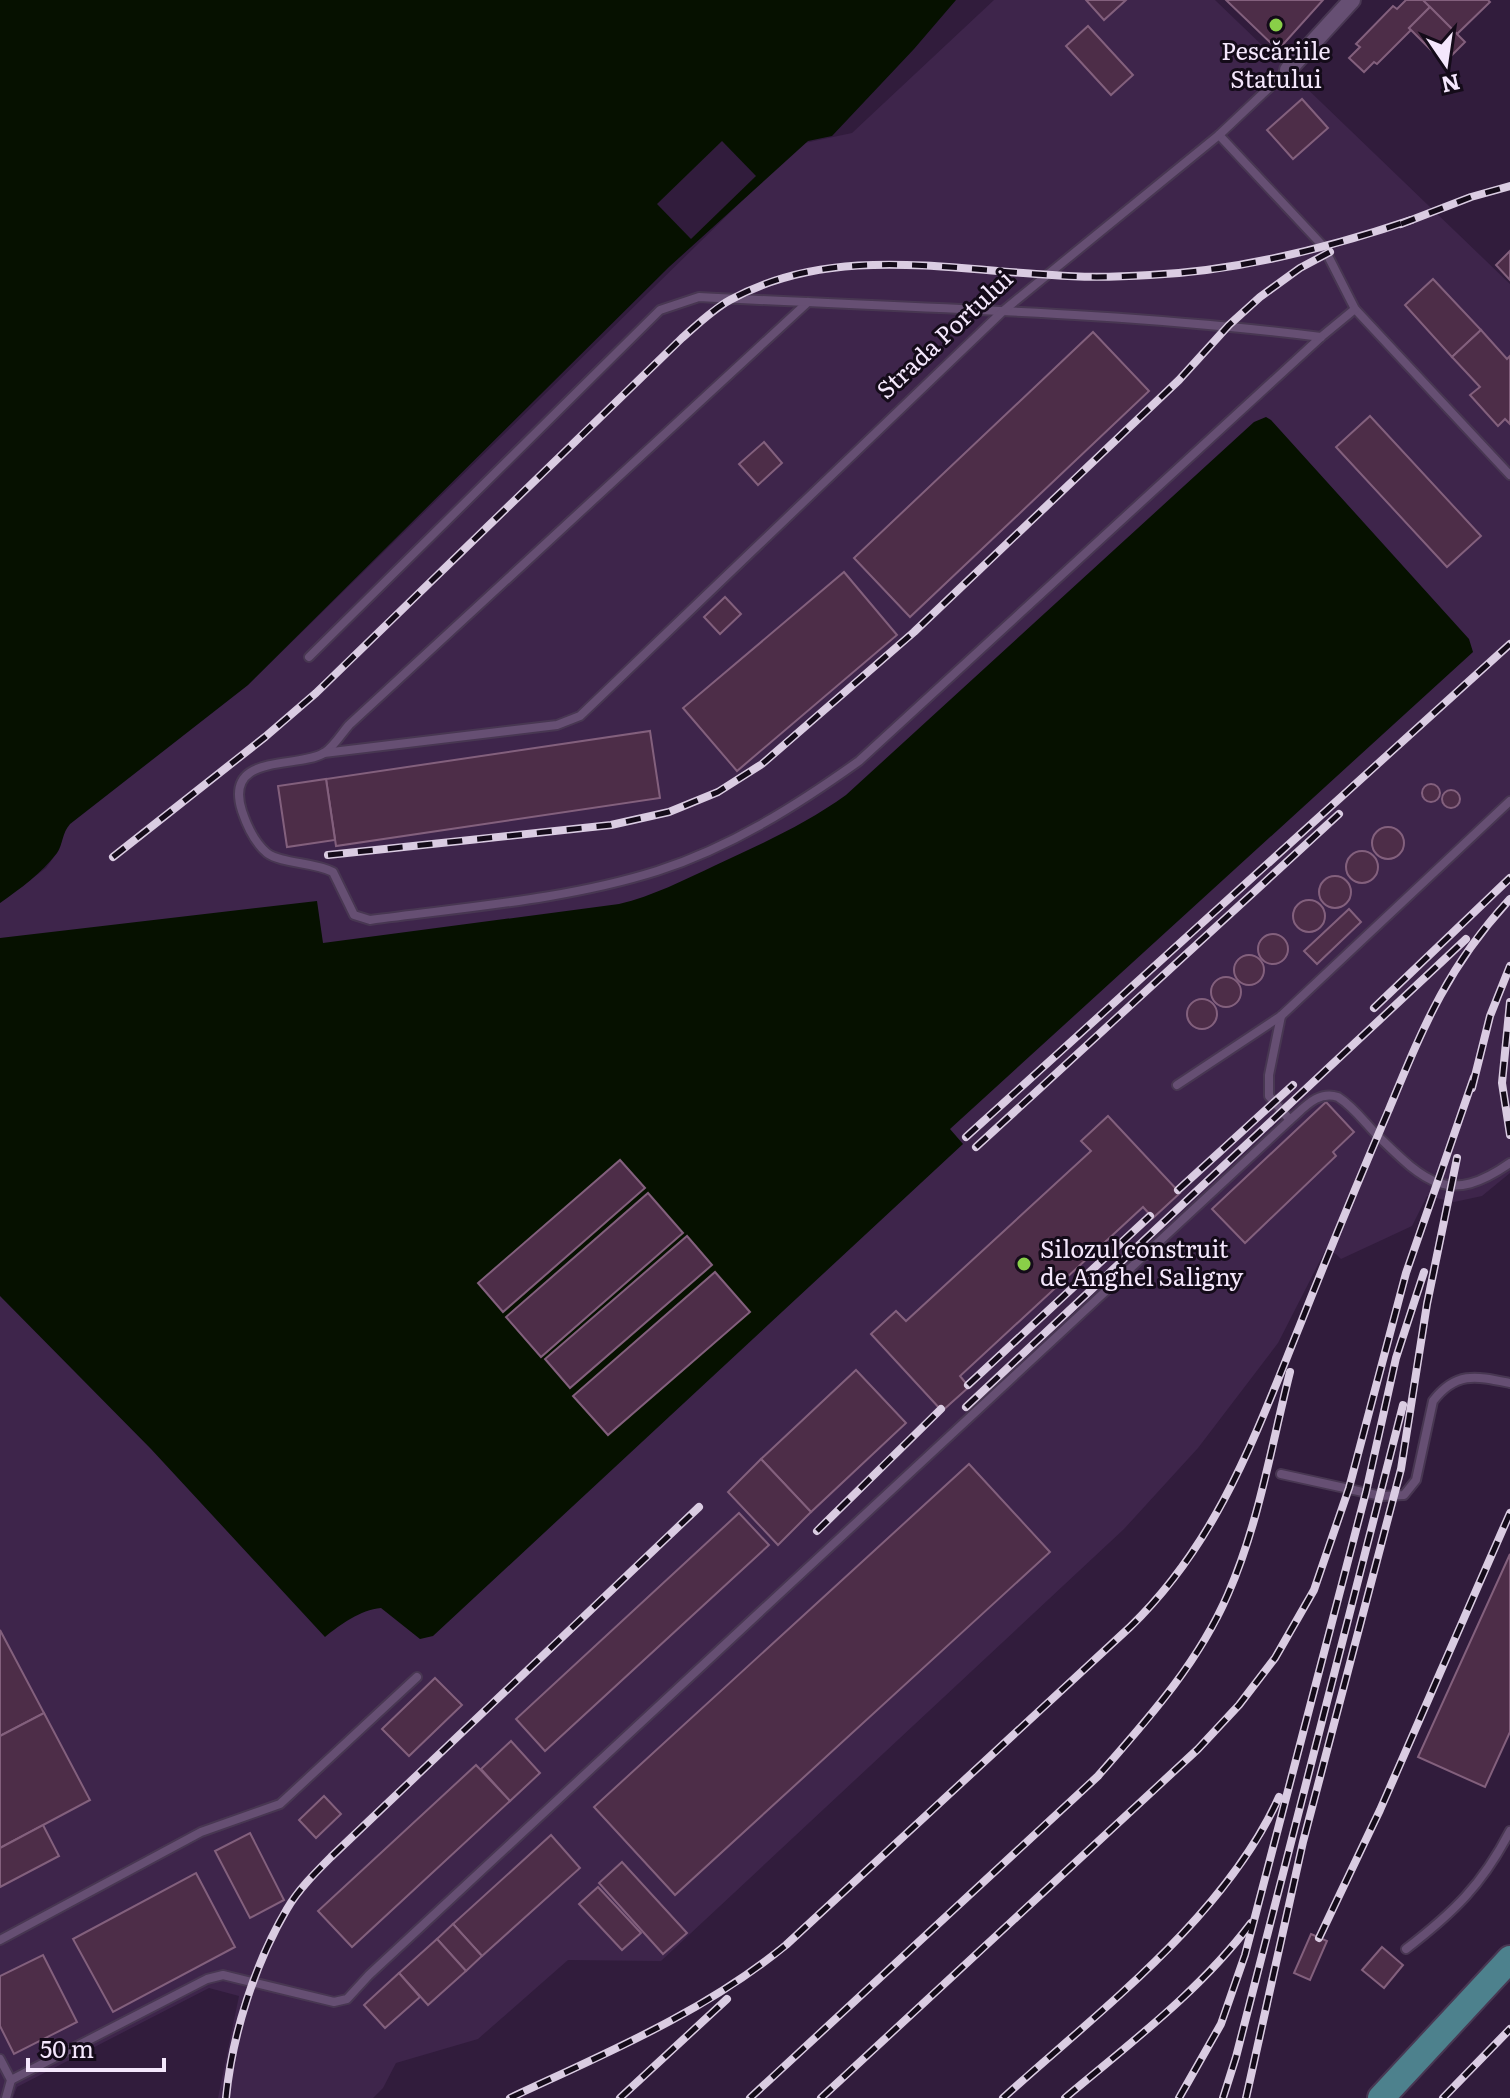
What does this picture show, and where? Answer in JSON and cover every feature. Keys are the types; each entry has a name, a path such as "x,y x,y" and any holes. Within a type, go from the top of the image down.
{"main road":[{"path":"1381,2098 1510,1959"}],"street":[{"name":"Strada Portului","path":"1288,70 1352,0"}],"lane":[{"name":"Strada Portului","path":"324,753 557,725 580,716 1003,311 1219,135 1288,70"},
{"path":"1219,135 1323,246 1355,309 1510,475"},
{"path":"309,657 660,310 699,297 1229,325 1321,337"},
{"path":"808,302 349,725 324,753 260,767 249,773 241,784 238,801 247,829 269,854 333,872 354,915 370,920 581,891 658,871 731,841 797,806 859,761 1355,309"},
{"path":"1177,1085 1281,1016 1510,801"},
{"path":"1281,1016 1269,1075 1269,1096 1290,1120"},
{"path":"11,2080 207,1979 223,1975 334,2002 347,1999 369,1975 1290,1120 1319,1097 1338,1097 1422,1174 1450,1187 1482,1180 1510,1163"},
{"path":"1281,1474 1381,1496 1404,1495 1416,1480 1433,1401 1440,1392 1460,1379 1473,1377 1510,1383"},
{"path":"0,1940 201,1832 280,1804 417,1677"},
{"path":"1406,1949 1473,1891 1510,1831"},
{"path":"0,2059 11,2080 6,2098"}],"shaded area":[{"path":"0,0 956,0 832,136 808,141 669,267 248,685 70,824 51,861 0,903"},
{"path":"994,0 1215,0 1510,284 1510,1173 1482,1196 1454,1202 1427,1196 1412,1226 1341,1259 1325,1251 1278,1343 1198,1448 1124,1529 661,1961 568,1960 478,2039 396,2063 383,2088 373,2098 218,2098 239,1996 209,1988 17,2087 13,2098 0,2098 0,903 46,868 59,850 64,832 70,824 248,685 800,144 852,133"},
{"path":"1266,417 1469,639 1473,652 950,1129 963,1144 433,1636 420,1639 381,1608 358,1615 325,1637 151,1449 0,1296 0,938 317,901 323,943 619,904 656,892 783,833 846,795 1254,422"}],"pier":[{"path":"722,141 756,176 691,239 657,204"}],"building":[{"path":"1086,0 1126,0 1104,20"},
{"name":"Pescăriile Statului","path":"1226,0 1323,0 1278,50"},
{"path":"1406,0 1423,0 1430,7 1377,64 1374,62 1364,72 1349,58 1360,47 1356,44 1393,6 1397,9"},
{"path":"1423,0 1488,0 1490,2 1457,34"},
{"path":"1430,7 1465,42 1444,63 1409,28"},
{"path":"1088,26 1133,75 1111,95 1066,46"},
{"path":"1302,99 1328,128 1293,159 1267,130"},
{"path":"1510,251 1510,280 1496,265"},
{"path":"1433,279 1481,330 1452,357 1405,305"},
{"path":"1481,330 1507,359 1510,356 1510,424 1505,419 1498,426 1470,395 1480,387 1452,357"},
{"path":"1093,332 1149,391 910,617 854,558"},
{"path":"1370,416 1481,536 1447,567 1336,447"},
{"path":"764,442 782,463 758,485 739,464"},
{"path":"844,572 897,635 737,771 683,708"},
{"path":"725,597 741,614 720,634 704,617"},
{"path":"650,731 660,798 336,846 326,779"},
{"path":"326,779 335,840 287,847 278,786"},
{"path":"1431,784 1440,793 1431,802 1422,793"},
{"path":"1451,790 1460,799 1451,808 1442,799"},
{"path":"1388,827 1400,831 1404,843 1400,855 1388,859 1376,855 1372,843 1376,831"},
{"path":"1362,851 1373,856 1378,867 1373,878 1362,883 1351,878 1346,867 1351,856"},
{"path":"1335,876 1347,880 1351,892 1347,904 1335,908 1323,904 1319,892 1323,880"},
{"path":"1309,900 1321,904 1325,916 1321,928 1309,932 1297,928 1293,916 1297,904"},
{"path":"1349,909 1361,922 1317,964 1304,951"},
{"path":"1273,934 1284,938 1288,949 1284,960 1273,964 1262,960 1258,949 1262,938"},
{"path":"1249,955 1260,959 1264,970 1260,981 1249,985 1238,981 1234,970 1238,959"},
{"path":"1226,977 1237,981 1241,992 1237,1003 1226,1007 1215,1003 1211,992 1215,981"},
{"path":"1202,999 1213,1003 1217,1014 1213,1025 1202,1029 1191,1025 1187,1014 1191,1003"},
{"path":"1326,1102 1354,1132 1333,1152 1336,1156 1245,1243 1212,1209"},
{"name":"Silozul construit de Anghel Saligny","path":"1108,1116 1180,1193 1153,1218 1143,1207 960,1376 969,1387 942,1411 871,1334 896,1311 906,1321 1091,1151 1081,1141"},
{"path":"620,1160 645,1188 503,1312 478,1283"},
{"path":"648,1193 683,1233 541,1357 506,1317"},
{"path":"687,1236 712,1265 570,1388 545,1359"},
{"path":"715,1272 750,1312 608,1435 573,1396"},
{"path":"856,1370 906,1423 811,1512 761,1459"},
{"path":"761,1459 811,1512 778,1545 728,1492"},
{"path":"969,1464 1050,1552 675,1895 594,1807"},
{"path":"739,1513 769,1545 545,1751 516,1719"},
{"path":"1510,1554 1510,1732 1485,1787 1418,1757"},
{"path":"0,1630 44,1713 0,1736"},
{"path":"435,1678 462,1705 409,1756 382,1729"},
{"path":"44,1713 90,1800 0,1848 0,1736"},
{"path":"511,1741 540,1773 510,1801 481,1769"},
{"path":"476,1765 510,1801 352,1947 318,1911"},
{"path":"324,1796 341,1814 316,1838 299,1820"},
{"path":"43,1825 59,1856 0,1887 0,1848"},
{"path":"250,1833 284,1900 250,1918 215,1851"},
{"path":"551,1835 580,1868 482,1956 453,1924"},
{"path":"622,1862 687,1933 663,1954 599,1883"},
{"path":"196,1873 235,1947 113,2012 73,1939"},
{"path":"598,1887 641,1933 622,1950 579,1904"},
{"path":"453,1924 482,1956 466,1971 437,1939"},
{"path":"1311,1934 1327,1941 1310,1980 1294,1973"},
{"path":"437,1939 466,1971 428,2005 399,1973"},
{"path":"1382,1947 1403,1965 1384,1988 1362,1970"},
{"path":"43,1955 77,2022 14,2054 0,2026 0,1976"},
{"path":"399,1973 420,1997 385,2028 364,2005"}],"railway":[{"path":"1401,224 1471,197 1510,186"},
{"path":"113,857 316,693 682,338 730,300 768,283 807,272 847,266 929,266 1089,277 1183,273 1282,256 1411,220"},
{"path":"328,855 611,825 669,812 718,792 762,764 914,632 1179,380 1229,325 1260,297 1300,268 1330,252"},
{"path":"966,1137 1510,644"},
{"path":"976,1147 1339,814"},
{"path":"1374,1008 1510,878"},
{"path":"510,2098 618,2048 688,2011 786,1945 1130,1627 1161,1594 1211,1523 1250,1447 1402,1077 1440,997 1470,948 1510,899"},
{"path":"966,1407 1466,939"},
{"path":"1472,1088 1490,1016 1510,966"},
{"path":"1510,1002 1502,1083 1510,1135"},
{"path":"821,2098 1198,1749 1239,1705 1275,1658 1314,1590 1349,1488 1406,1273 1474,1077"},
{"path":"1178,1190 1293,1085"},
{"path":"1246,2098 1303,1842 1401,1469 1427,1304 1457,1158"},
{"path":"968,1385 1150,1216"},
{"path":"1179,2098 1221,2024 1245,1955 1366,1492 1396,1358 1424,1272"},
{"path":"750,2098 1098,1776 1187,1668 1216,1620 1239,1567 1256,1512 1290,1372"},
{"path":"1223,2098 1403,1405"},
{"path":"817,1531 941,1409"},
{"path":"226,2098 234,2049 255,1976 275,1930 302,1888 699,1507"},
{"path":"1319,1938 1380,1810 1510,1513"},
{"path":"1003,2098 1157,1960 1193,1922 1256,1841 1279,1797"},
{"path":"1065,2098 1187,1994 1251,1923"},
{"path":"620,2098 727,1999"},
{"path":"1443,2098 1510,2029"}],"place":[{"name":"Pescăriile Statului","path":"1276,25"},
{"name":"Silozul construit de Anghel Saligny","path":"1024,1264"}]}
